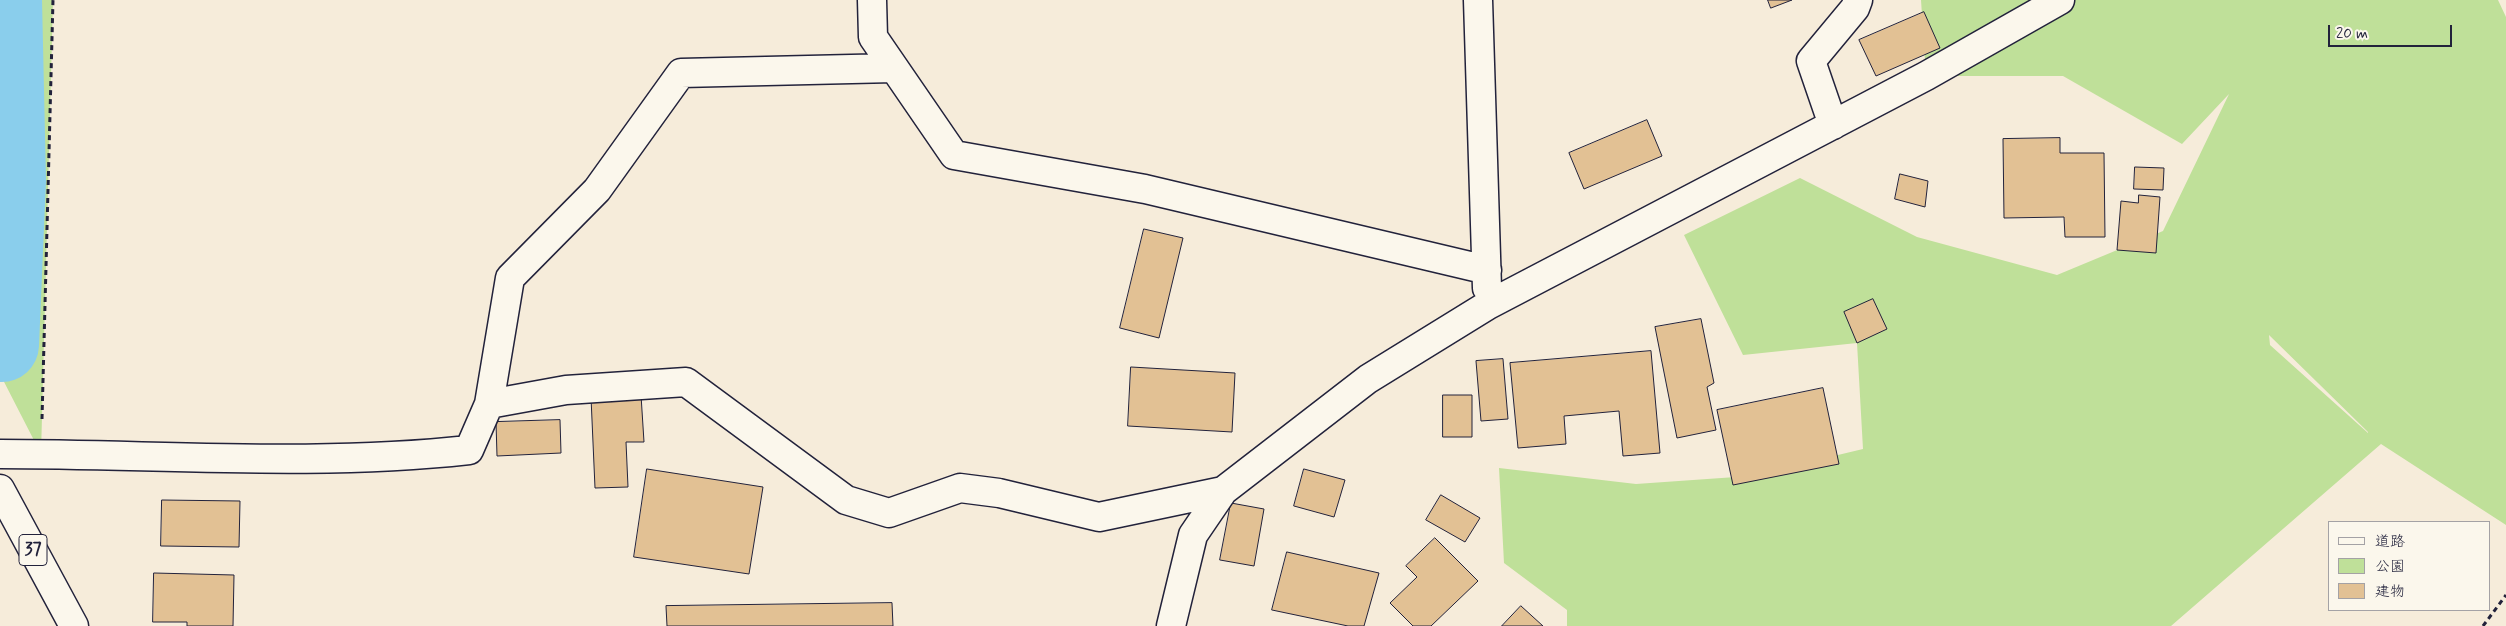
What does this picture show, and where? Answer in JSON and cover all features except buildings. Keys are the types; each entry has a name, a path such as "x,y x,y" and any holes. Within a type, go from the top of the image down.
{"street":[{"path":"872,0 873,37 954,155 1145,189 1486,270"},
{"path":"1478,0 1488,305"},
{"path":"1833,125 1811,61 1855,8 1858,0"},
{"path":"1171,626 1193,534 1223,491 1368,379 1488,305 1926,76 2060,0"},
{"path":"0,454 254,458 417,456 469,450 489,404 510,278 597,190 681,73 894,68"},
{"path":"489,404 566,390 686,382 846,500 890,513 960,488 999,493 1098,517 1223,491"},
{"name":"37","path":"0,489 74,626"}],"path":[{"path":"41,454 53,0"},
{"path":"2483,626 2506,595"}],"green space":[{"path":"0,0 53,0 41,454 0,374"},
{"path":"1921,0 2498,0 2506,17 2506,525 2381,444 2171,626 1567,626 1567,610 1504,563 1499,468 1636,484 1750,476 1863,449 1857,343 1743,355 1684,235 1800,178 1917,237 2057,275 2163,231 2229,94 2182,144 2063,76 1926,76","holes":["2269,335 2368,432 2270,345"]}],"waterway":[{"path":"2,345 9,180 5,0"}]}
